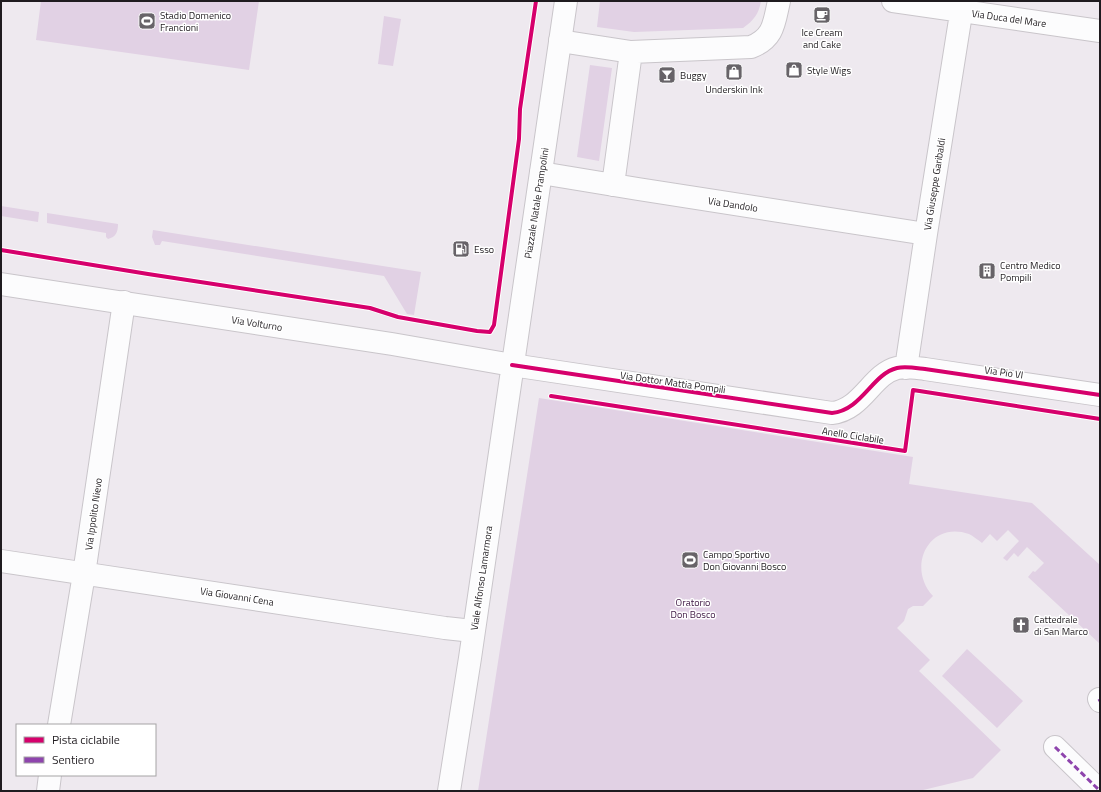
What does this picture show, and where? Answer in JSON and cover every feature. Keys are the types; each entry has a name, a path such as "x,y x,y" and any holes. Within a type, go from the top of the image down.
{"street":[{"name":"Piazzale Natale Prampolini","path":"512,365 566,1"},
{"path":"560,41 631,52 751,47 767,38 772,31 779,1"},
{"name":"Via Duca del Mare","path":"893,1 962,6 1100,31"},
{"name":"Via Giuseppe Garibaldi","path":"906,368 962,6"},
{"path":"613,185 631,52"},
{"name":"Via Dandolo","path":"540,173 926,234"},
{"name":"Via Volturno","path":"1,284 392,344 512,365"},
{"name":"Via Ippolito Nievo","path":"59,724 84,574 124,302"},
{"name":"Via Dottor Mattia Pompili","path":"512,365 832,414"},
{"name":"Viale Alfonso Lamarmora","path":"449,791 512,365"},
{"name":"Via Pio VI","path":"832,414 840,413 850,407 889,371 898,367 930,370 1100,394"},
{"name":"Via Giovanni Cena","path":"1,561 473,631"},
{"path":"1055,747 1100,791"},
{"path":"48,791 50,776"}],"green space":[{"name":"Stadio Domenico Francioni","path":"41,1 259,1 249,70 36,40"},
{"path":"600,1 761,1 759,10 755,17 743,28 634,32 597,27"},
{"path":"384,16 401,19 393,66 378,64"},
{"path":"590,65 612,68 599,161 577,157"},
{"path":"1,206 39,212 38,222 1,216"},
{"path":"47,213 118,224 118,229 115,235 108,239 106,237 106,233 47,223"},
{"path":"153,230 421,272 414,315 407,314 384,276 162,241 160,245 155,245 152,237"},
{"name":"Oratorio Don Bosco","path":"539,398 913,457 909,484 1032,503 1100,565 1100,644 1028,577 1033,571 1035,572 1044,563 1027,547 1018,557 1014,553 1007,561 1003,558 1019,541 1008,530 997,541 990,534 982,543 969,534 955,531 943,534 933,540 926,549 922,560 922,572 925,584 933,596 923,606 913,606 908,609 904,621 897,628 930,660 919,671 1001,750 973,778 919,791 478,791"},
{"path":"967,649 1023,701 997,728 942,676"}],"marked path":[{"path":"1055,747 1100,791"}],"cycle path":[{"path":"1,250 370,308 398,317 490,332 494,325 519,139 520,109 536,1"},
{"path":"512,365 832,413 851,406 881,377 888,372 903,367 1100,395"},
{"name":"Anello Ciclabile","path":"551,396 905,451 913,390 1100,419"}],"place":[{"name":"Ice Cream and Cake","path":"822,15"},
{"name":"Stadio Domenico Francioni","path":"147,21"},
{"name":"Style Wigs","path":"794,70"},
{"name":"Underskin Ink","path":"734,72"},
{"name":"Buggy","path":"667,75"},
{"name":"Esso","path":"461,249"},
{"name":"Centro Medico Pompili","path":"987,271"},
{"name":"Campo Sportivo Don Giovanni Bosco","path":"690,560"},
{"name":"Cattedrale di San Marco","path":"1021,625"}]}
